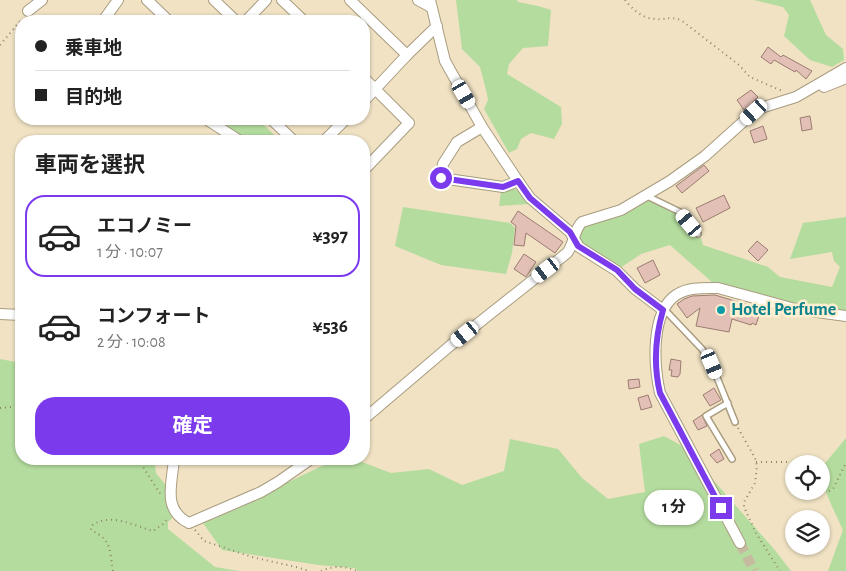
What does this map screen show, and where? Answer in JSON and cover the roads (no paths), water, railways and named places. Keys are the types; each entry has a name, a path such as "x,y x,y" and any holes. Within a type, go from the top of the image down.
{"street":[{"path":"28,11 42,0"},
{"path":"107,15 118,0"},
{"path":"148,0 163,15"},
{"path":"214,0 230,15"},
{"path":"252,15 266,0"},
{"path":"282,0 298,15"},
{"path":"350,0 366,15"},
{"path":"418,0 430,4 445,61 482,127 530,198 570,232 578,246 617,270 635,289 664,310"},
{"path":"370,19 407,55"},
{"path":"370,94 437,26"},
{"path":"370,413 567,253 572,247 578,227 587,220 611,214 670,181 705,156 754,112 796,97 846,68"},
{"path":"813,88 825,87 846,78"},
{"path":"370,84 409,122 370,164"},
{"path":"215,125 231,135"},
{"path":"277,125 288,135"},
{"path":"329,135 338,125"},
{"path":"482,127 457,142 443,164 441,178 503,187 518,181"},
{"path":"740,543 660,393 656,372 656,345 657,332 664,310 671,300 684,291 696,288 712,288 795,309 846,316"},
{"path":"0,314 15,315"},
{"path":"174,465 171,500 173,510 189,523 261,492 302,465"}],"lane":[{"path":"645,195 680,212 698,234"},
{"path":"664,310 702,349 712,364 735,422"},
{"path":"728,403 706,416 732,459"}],"tunnel":[{"path":"740,543 754,571"}],"place":[{"name":"Hotel Perfume","path":"721,310"}]}
